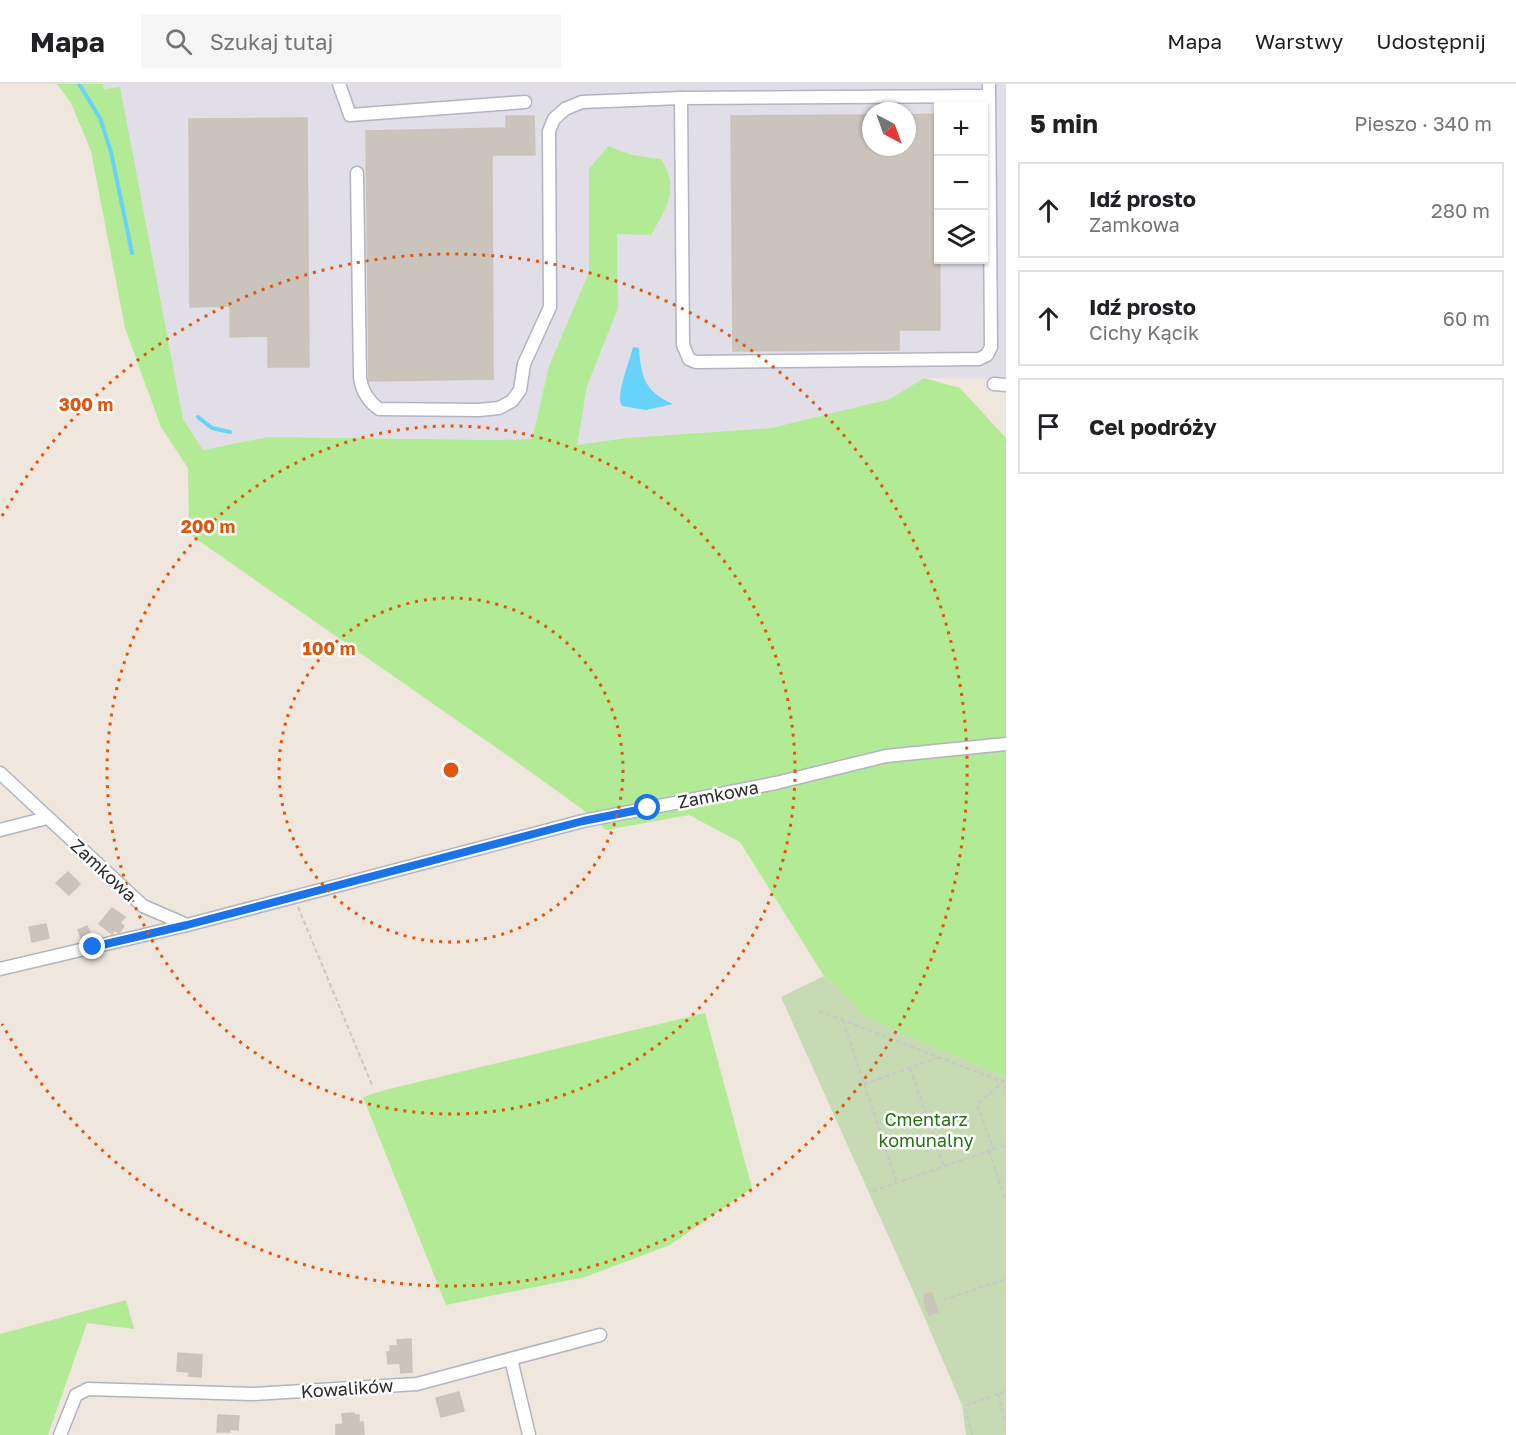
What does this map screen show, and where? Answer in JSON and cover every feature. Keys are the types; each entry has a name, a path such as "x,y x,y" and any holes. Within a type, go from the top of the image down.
{"street":[{"path":"339,84 350,115 525,102"},
{"path":"357,173 360,378 364,393 379,409 479,410 499,408 512,401 520,390 524,364 550,307 549,131 554,119 565,109 582,102 989,90 996,84"},
{"path":"681,99 683,345 689,359 696,362 979,359 987,355 991,347 989,90"},
{"name":"Zamkowa","path":"0,773 143,906 187,925 583,821 776,783 886,756 1006,744"},
{"path":"0,830 47,818"},
{"path":"0,969 187,925"},
{"name":"Kowalików","path":"60,1435 76,1395 87,1389 253,1394 417,1384 600,1335"},
{"path":"511,1359 529,1435"}],"path":[{"path":"294,897 372,1085"},
{"path":"819,1011 1005,1081"},
{"path":"843,1020 897,1183"},
{"path":"864,1084 940,1057"},
{"path":"910,1068 944,1167"},
{"path":"1005,1081 1006,1090"},
{"path":"994,1150 977,1104 1005,1081"},
{"path":"873,1191 1006,1145"},
{"path":"989,1151 1006,1201"},
{"path":"943,1300 1006,1279"},
{"path":"972,1435 965,1406 1006,1391"},
{"path":"998,1394 1006,1425"}],"shaded area":[{"path":"103,84 1006,84 1006,379 924,378 890,399 771,428 627,438 576,445 587,386 618,308 617,233 661,159 632,155 608,146 589,169 589,272 549,366 532,439 267,437 203,450 183,419 119,87 104,89"}],"green space":[{"path":"57,84 103,84 104,89 120,87 183,419 203,450 267,437 532,439 549,366 589,272 589,169 608,146 632,155 661,159 670,180 670,189 666,207 651,235 617,234 618,308 587,386 577,445 627,438 771,428 890,399 924,378 960,388 1006,438 1006,1078 866,1017 824,976 740,842 689,815 606,830 582,809 514,760 189,534 188,468 161,427 125,328 91,151 71,103"},
{"name":"Cmentarz komunalny","path":"824,976 866,1017 1006,1078 1006,1435 966,1435 962,1405 781,997"},
{"path":"705,1013 752,1188 670,1245 585,1277 446,1305 363,1097"},
{"path":"126,1300 134,1329 87,1323 48,1435 0,1435 0,1334"}],"water":[{"path":"633,347 639,348 643,375 650,389 673,404 646,410 622,406 620,394"}],"building":[{"path":"934,114 934,264 940,264 940,330 899,330 899,350 733,351 731,116 862,115 862,156 916,156 916,115"},
{"path":"506,116 534,116 535,155 492,155 493,379 369,381 366,131 506,128"},
{"path":"307,118 309,367 268,367 268,336 230,337 230,306 190,307 189,119"},
{"path":"68,872 80,884 69,895 56,883"},
{"path":"112,908 125,917 120,923 124,926 119,933 114,930 112,934 99,924"},
{"path":"46,924 49,938 32,942 29,927"},
{"path":"87,926 93,939 82,941 78,930"},
{"path":"932,1293 938,1312 929,1315 924,1295"},
{"path":"411,1339 412,1372 401,1373 400,1363 388,1364 387,1352 390,1352 390,1346 398,1346 397,1340"},
{"path":"178,1353 202,1355 201,1377 189,1376 189,1372 177,1371"},
{"path":"459,1392 464,1411 441,1417 436,1398"},
{"path":"342,1414 359,1415 359,1423 363,1422 364,1435 336,1435 336,1425 343,1424"},
{"path":"218,1415 239,1416 238,1430 217,1432"}],"waterway":[{"path":"79,84 100,118 111,152 132,253"},
{"path":"198,417 212,428 230,432"}],"route":[{"path":"93,947 187,925 583,821 648,808"}]}
